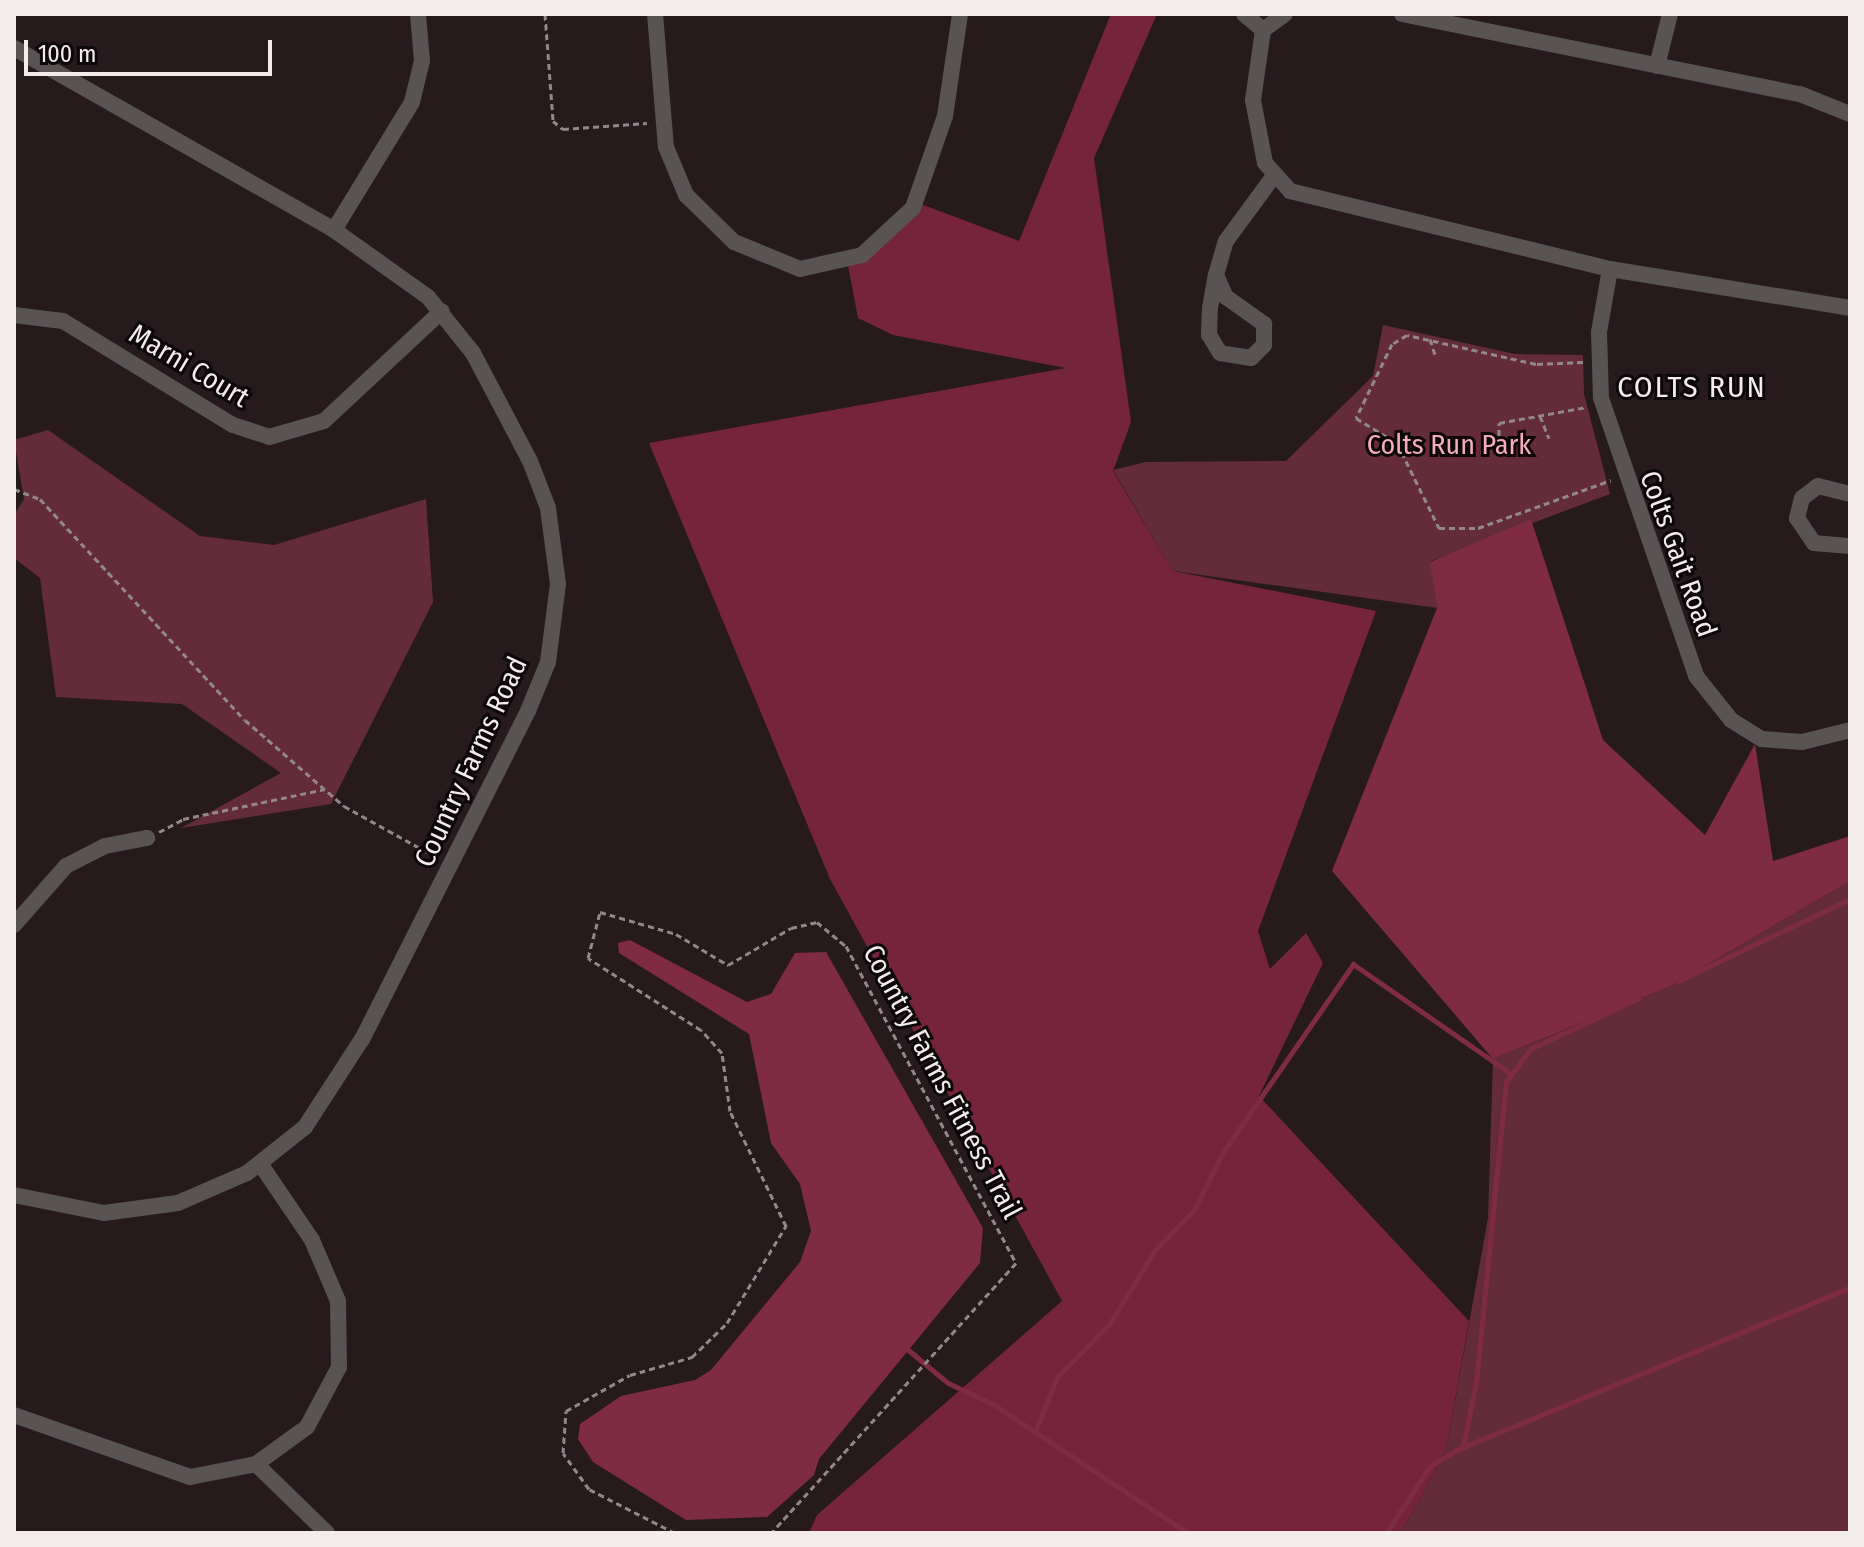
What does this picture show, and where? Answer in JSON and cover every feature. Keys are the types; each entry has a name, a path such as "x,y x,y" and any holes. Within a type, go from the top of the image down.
{"street":[{"path":"334,230 412,102 422,61 418,14"},
{"path":"655,14 663,122 680,183 716,229 776,265 812,269 850,261 883,242 918,198 945,116 960,14"},
{"path":"1244,14 1263,30"},
{"path":"1285,14 1263,30 1254,116 1273,177 1311,197 1610,269 1850,308"},
{"path":"1402,14 1800,94 1850,114"},
{"path":"1657,66 1670,14"},
{"name":"Country Farms Road","path":"14,48 334,230 442,311 486,374 540,484 556,558 554,636 528,711 355,1051 305,1127 261,1165 190,1199 129,1212 79,1211 14,1195"},
{"path":"1216,275 1226,297 1264,324 1264,345 1251,358 1228,358 1209,335 1216,275 1233,227 1273,177"},
{"name":"Colts Gait Road","path":"1610,269 1598,361 1602,404 1622,476 1688,658 1718,707 1762,739 1802,742 1850,730"},
{"name":"Marni Court","path":"14,315 63,321 233,425 269,437 324,421 442,311"},
{"path":"1850,494 1818,486 1802,498 1797,518 1814,543 1850,546"},
{"path":"14,925 66,866 105,846 147,838"},
{"path":"14,1415 168,1473 212,1476 256,1464 291,1443 321,1409 342,1345 331,1279 261,1165"},
{"path":"256,1464 327,1533"}],"path":[{"path":"545,14 553,121 563,129 663,122"},
{"path":"1598,361 1536,364 1430,339 1397,338 1356,418 1397,443 1416,469 1432,522 1478,528 1622,476"},
{"path":"1430,339 1435,354"},
{"path":"1499,446 1499,423 1602,404"},
{"path":"1540,416 1549,438"},
{"path":"14,489 40,499 245,720 325,789 436,857"},
{"path":"147,838 183,819 325,789"},
{"name":"Country Farms Fitness Trail","path":"675,1533 589,1489 563,1453 566,1411 630,1375 692,1357 727,1323 786,1226 730,1111 722,1053 701,1030 588,958 600,912 676,934 728,965 791,928 817,922 846,946 1016,1263 771,1533"}],"green space":[{"name":"Colts Run Park","path":"1383,325 1515,354 1583,355 1584,394 1610,494 1431,561 1437,608 1173,571 1113,470 1146,462 1286,461 1373,376"},
{"path":"48,430 200,536 274,545 426,499 433,602 331,804 181,828 281,773 182,704 56,697 40,578 14,558 14,515 24,499 14,440"},
{"path":"1850,881 1850,1533 1401,1533 1446,1451 1488,1218 1493,1059 1669,987"}],"shaded area":[{"path":"1111,14 1157,14 1094,158 1131,422 1113,471 1173,571 1376,611 1258,931 1270,969 1306,933 1323,963 1259,1096 1469,1321 1446,1451 1401,1533 809,1533 817,1515 1062,1301 830,879 649,443 1066,368 893,335 858,318 847,260 918,203 1019,241"},
{"path":"1531,519 1603,740 1705,835 1755,744 1773,861 1850,836 1850,881 1669,987 1493,1059 1332,871 1437,608 1430,562"},
{"path":"630,940 747,1002 771,994 795,953 826,952 983,1228 980,1263 819,1459 814,1475 767,1517 686,1520 593,1462 578,1439 580,1424 621,1396 695,1380 711,1370 800,1262 811,1231 800,1184 771,1143 749,1034 619,953 618,943"}],"waterway":[{"path":"1678,981 1850,899"},
{"path":"1035,1432 1057,1377 1110,1323 1154,1251 1194,1210 1223,1152 1353,964 1510,1073"},
{"path":"1463,1447 1476,1382 1506,1082 1530,1049 1639,998"},
{"path":"1386,1533 1429,1467 1456,1450 1850,1288"},
{"path":"907,1349 948,1383 993,1404 1188,1533"}],"district":[{"name":"COLTS RUN","path":"1692,387"}]}
